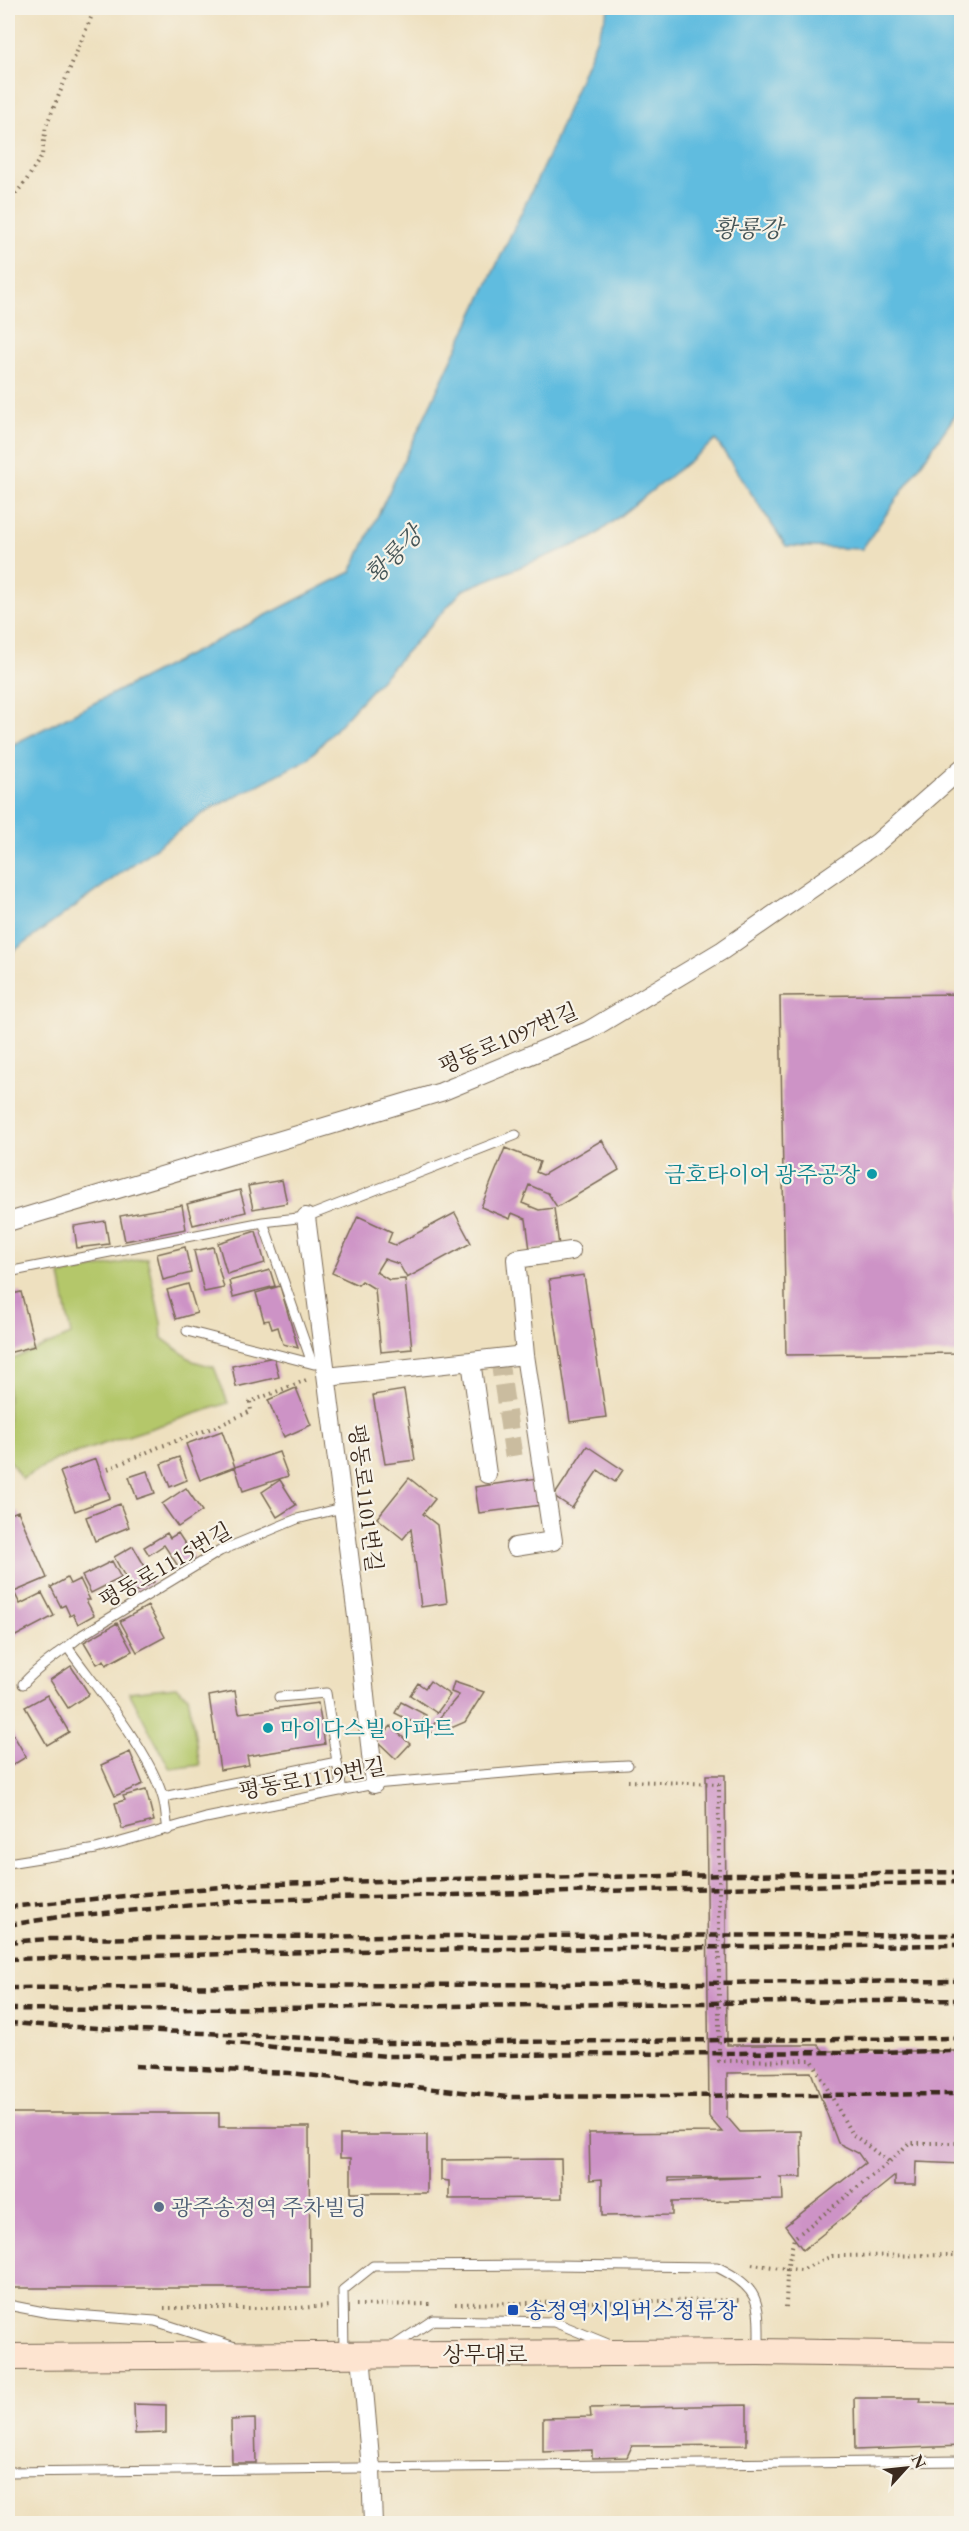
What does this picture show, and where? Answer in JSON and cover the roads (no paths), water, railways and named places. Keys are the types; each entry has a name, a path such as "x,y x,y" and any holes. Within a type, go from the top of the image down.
{"main road":[{"name":"상무대로","path":"8,2357 759,2352 962,2355"}],"street":[{"name":"평동로1097번길","path":"8,1222 441,1092 588,1031 723,950 877,843 962,768"},
{"name":"평동로1101번길","path":"306,1217 322,1371 357,1617 374,1784"},
{"path":"515,1547 553,1541 525,1355 516,1259 572,1251"},
{"path":"322,1371 525,1355"},
{"path":"471,1361 487,1474"},
{"path":"362,2355 373,2523"}],"lane":[{"path":"8,1272 263,1222 306,1217 516,1135"},
{"path":"263,1222 322,1371"},
{"path":"187,1331 322,1371"},
{"name":"평동로1115번길","path":"23,1684 36,1669 68,1648 82,1635 220,1551 297,1519 342,1508"},
{"path":"68,1648 148,1765 162,1797 168,1830"},
{"path":"279,1697 326,1693 342,1791"},
{"path":"162,1797 337,1762"},
{"name":"평동로1119번길","path":"8,1863 96,1849 206,1818 374,1784 628,1765"},
{"path":"630,2353 554,2322 433,2320 362,2355 343,2305 343,2290 373,2266 717,2267 735,2276 749,2287 759,2313 759,2352"},
{"path":"8,2305 49,2313 155,2321 263,2356"},
{"path":"8,2472 962,2461"}],"water":[{"name":"황룡강","path":"609,8 961,8 962,394 954,417 862,549 786,546 716,440 592,538 463,590 308,759 205,812 8,955 8,747 351,572 551,150"}],"tunnel":[{"path":"499,1358 514,1459"}],"railway":[{"path":"8,1907 242,1885 444,1879 962,1872"},
{"path":"8,1925 59,1917 252,1900 962,1882"},
{"path":"8,1942 49,1939 391,1936 962,1935"},
{"path":"8,1959 404,1950 962,1945"},
{"path":"8,1988 962,1981"},
{"path":"8,2009 110,2010 962,2000"},
{"path":"8,2023 384,2043 962,2038"},
{"path":"227,2042 387,2056 962,2051"},
{"path":"135,2066 289,2073 507,2097 962,2094"}],"place":[{"name":"금호타이어 광주공장","path":"872,1174"},
{"name":"마이다스빌 아파트","path":"268,1728"},
{"name":"광주송정역 주차빌딩","path":"159,2207"},
{"name":"송정역시외버스정류장","path":"513,2310"}]}
